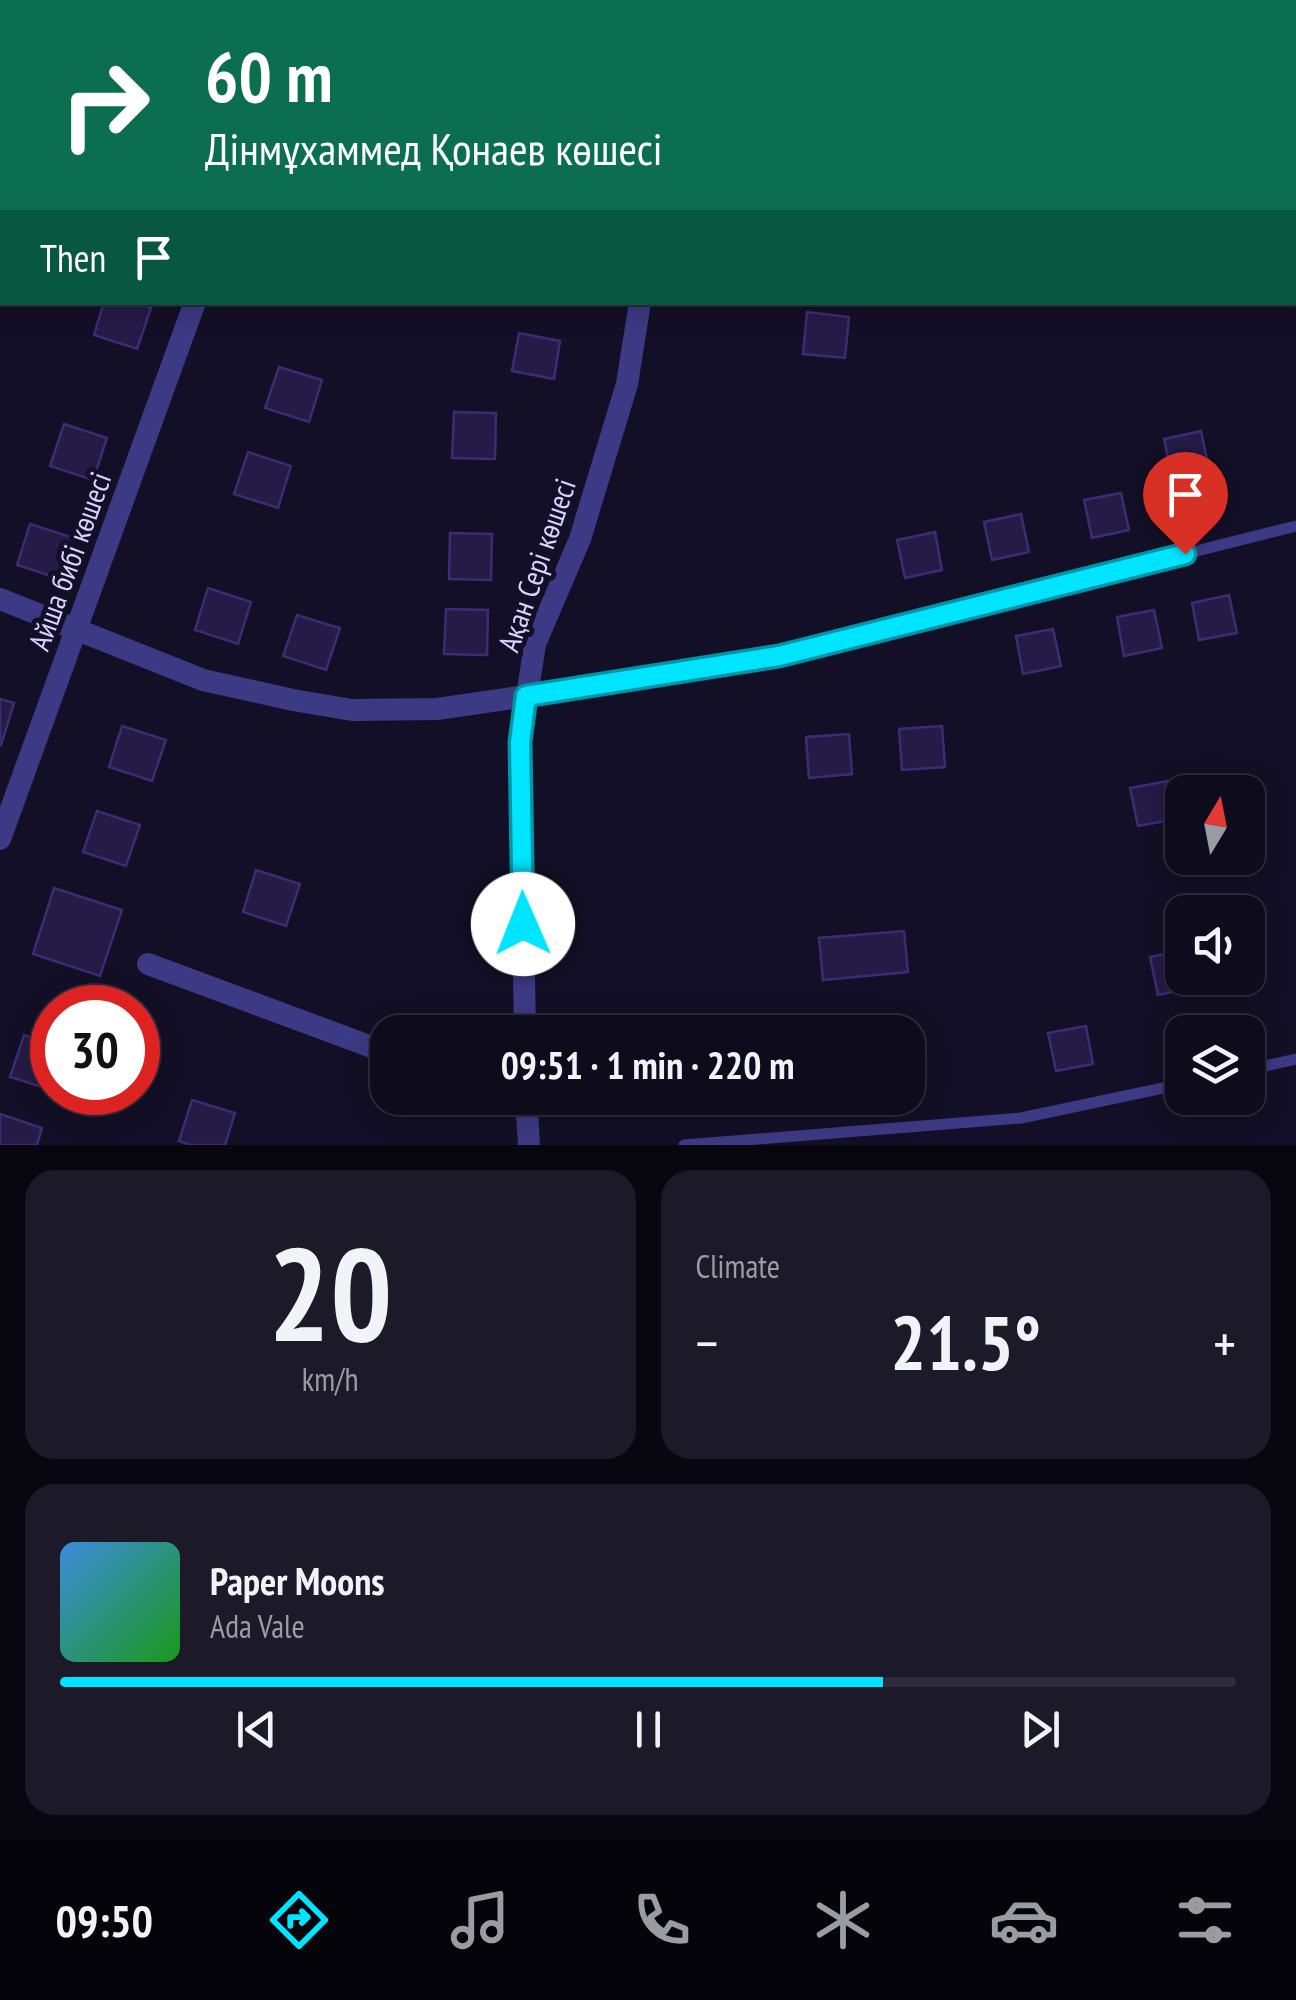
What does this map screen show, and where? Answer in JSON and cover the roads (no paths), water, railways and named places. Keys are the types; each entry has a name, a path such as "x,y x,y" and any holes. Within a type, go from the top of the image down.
{"street":[{"name":"Айша бибі көшесі","path":"0,840 194,305"},
{"name":"Ақан Сері көшесі","path":"525,1015 520,742 526,696 535,644 580,539 627,384 640,305"},
{"path":"0,599 203,680 352,710 437,708 526,696"},
{"path":"148,964 370,1046"},
{"path":"523,1115 529,1145"}],"lane":[{"path":"526,696 779,656 1296,526"},
{"path":"1265,1066 1296,1059"},
{"path":"684,1145 1020,1118 1165,1088"}]}
